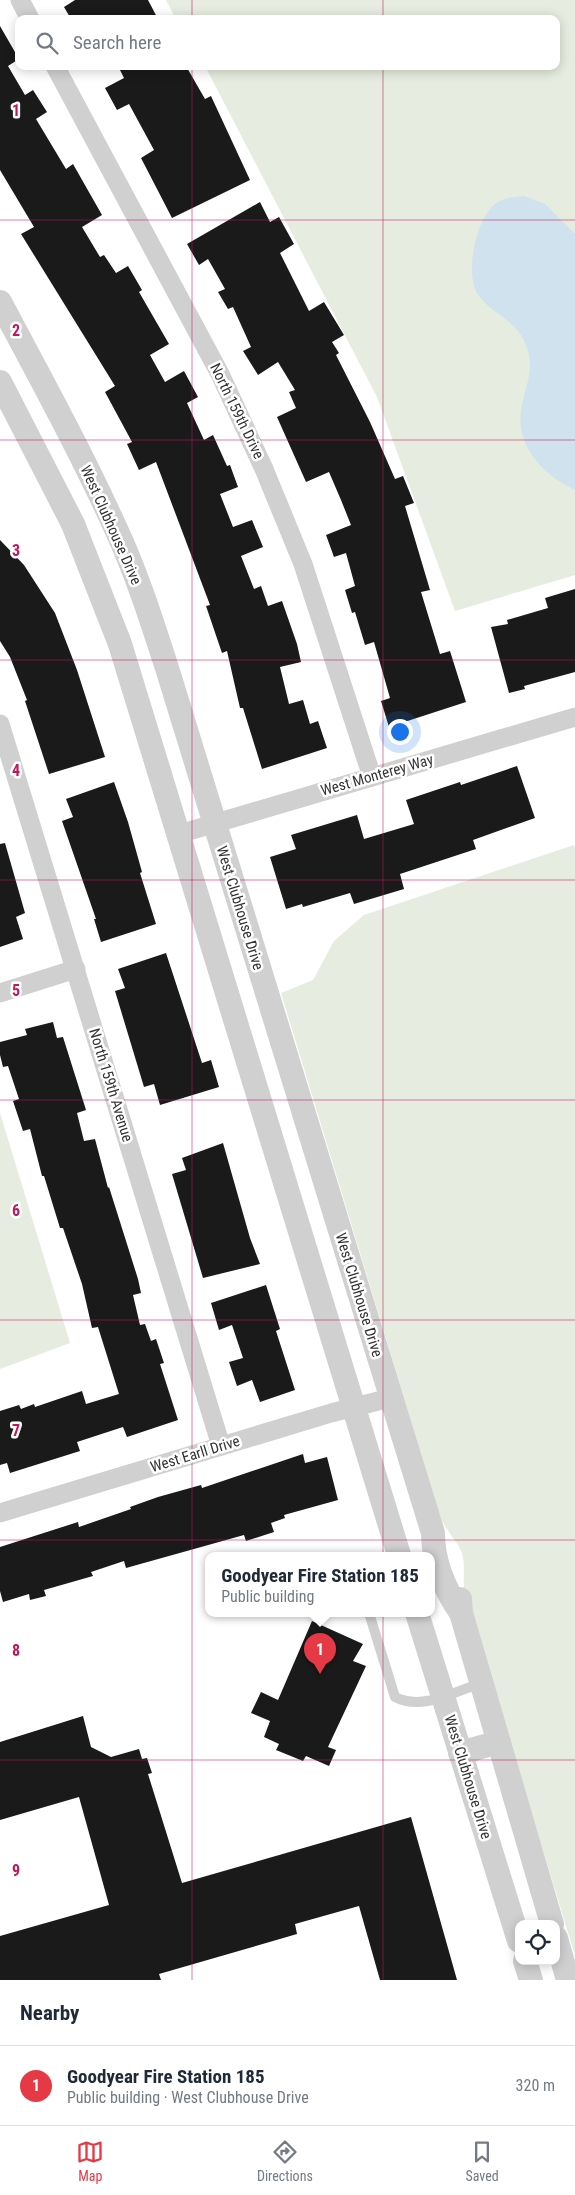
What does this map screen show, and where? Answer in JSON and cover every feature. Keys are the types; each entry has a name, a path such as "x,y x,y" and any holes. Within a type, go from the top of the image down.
{"street":[{"path":"20,0 28,15"},
{"name":"North 159th Drive","path":"57,70 220,374 264,468 303,564 372,777"},
{"name":"West Clubhouse Drive","path":"0,302 59,412 117,530 167,668 433,1533 447,1546 460,1589 461,1613 551,1920"},
{"path":"0,382 73,524 120,644 180,834 398,1552"},
{"name":"West Monterey Way","path":"180,834 575,717"},
{"name":"North 159th Avenue","path":"0,724 221,1446"},
{"path":"0,992 76,969"},
{"name":"West Earll Drive","path":"0,1513 331,1413 354,1409 390,1398"},
{"name":"West Clubhouse Drive","path":"418,1617 515,1928"},
{"path":"460,1753 499,1742"},
{"path":"560,1952 568,1980"},
{"path":"526,1965 531,1980"}],"lane":[{"path":"370,1617 394,1698 406,1703 421,1704 482,1683"}],"shaded area":[{"path":"166,0 575,0 575,575 455,611 377,397 207,70 560,70 560,15 174,15"},
{"path":"574,845 575,1955 465,1596 462,1553 440,1516 281,993 313,980 334,941 364,915"},
{"path":"0,1113 70,1343 0,1369"}],"water":[{"path":"524,196 545,204 575,234 575,490 553,477 534,459 528,448 523,437 521,424 521,411 530,364 527,348 518,331 489,307 477,293 474,284 472,260 474,246 482,221 488,211 498,202"}],"building":[{"path":"75,0 148,0 156,15 69,15 64,7"},
{"path":"0,26 15,52 15,62 8,66 25,95 33,90 47,112 36,119 66,169 73,164 102,215 82,227 100,257 104,255 116,273 128,266 142,290 139,292 169,344 150,355 165,382 184,371 198,397 187,403 204,440 213,435 227,466 230,465 238,487 220,494 233,527 252,520 263,547 241,556 254,589 261,586 268,606 282,601 297,644 301,662 280,667 289,704 303,700 310,724 318,721 327,748 262,769 243,708 240,708 227,651 222,653 206,606 210,605 156,462 139,470 127,444 132,442 105,392 115,386 21,234 34,227 0,170"},
{"path":"120,70 188,70 205,99 211,96 250,180 172,218 141,158 154,150 129,104 117,110 105,88 124,78"},
{"path":"260,202 270,222 279,217 294,244 280,253 309,311 324,302 344,335 332,342 339,353 336,355 370,422 395,479 403,476 414,503 405,506 430,590 421,592 440,654 450,651 466,702 389,727 381,701 390,698 374,642 365,645 355,612 352,613 345,590 355,586 346,553 334,557 326,535 351,525 329,472 306,482 277,417 296,408 289,392 295,390 278,362 258,375 243,351 251,347 233,307 228,309 218,292 225,289 208,259 199,265 187,244"},
{"path":"0,540 24,565 55,613 77,670 105,757 49,774 25,701 27,700 10,657 0,641"},
{"path":"575,589 575,672 524,686 525,689 509,693 491,627 508,624 507,620 548,608 545,598"},
{"path":"517,766 535,818 473,840 476,849 400,874 404,889 354,904 350,893 303,907 302,904 286,909 270,857 296,849 291,835 357,815 364,839 414,824 406,800 460,782 461,785"},
{"path":"114,782 128,822 142,872 140,873 156,924 101,942 94,919 96,919 62,821 73,817 66,799"},
{"path":"5,843 25,913 16,917 23,939 0,947 0,844"},
{"path":"166,953 202,1063 211,1060 219,1087 160,1105 154,1084 144,1087 115,991 125,988 118,969"},
{"path":"53,1022 57,1038 63,1037 86,1110 77,1113 84,1141 95,1139 108,1188 138,1279 141,1293 133,1295 140,1325 145,1324 151,1341 156,1339 164,1363 160,1364 178,1420 127,1437 123,1427 77,1442 80,1451 10,1473 7,1463 0,1465 0,1411 19,1405 21,1409 34,1404 35,1407 82,1391 86,1404 119,1394 98,1327 92,1328 82,1284 63,1228 60,1228 44,1176 42,1176 30,1129 23,1131 13,1101 19,1099 8,1066 3,1067 0,1055 0,1042 27,1035 25,1029"},
{"path":"223,1143 250,1238 260,1264 203,1278 172,1174 186,1170 182,1158"},
{"path":"266,1285 280,1329 276,1331 295,1390 260,1402 252,1380 237,1386 229,1362 243,1358 232,1325 219,1330 211,1303"},
{"path":"303,1454 305,1463 327,1457 338,1500 284,1515 285,1518 271,1523 274,1532 246,1541 244,1535 126,1568 124,1561 91,1572 93,1576 44,1590 46,1596 30,1600 29,1594 3,1602 0,1591 0,1547 78,1522 79,1527 131,1509 130,1507 158,1497 201,1485 202,1488"},
{"path":"312,1621 363,1644 353,1661 366,1666 328,1747 336,1750 329,1766 306,1756 303,1761 276,1750 279,1744 264,1737 270,1721 251,1713 261,1692 278,1700"},
{"path":"83,1716 91,1747 111,1757 139,1749 142,1759 147,1758 152,1773 148,1774 182,1883 411,1817 457,1980 380,1980 359,1906 295,1924 297,1934 159,1974 161,1980 0,1980 0,1936 109,1905 79,1797 0,1820 0,1742"}],"place":[{"name":"Goodyear Fire Station 185","path":"320,1674"}]}
